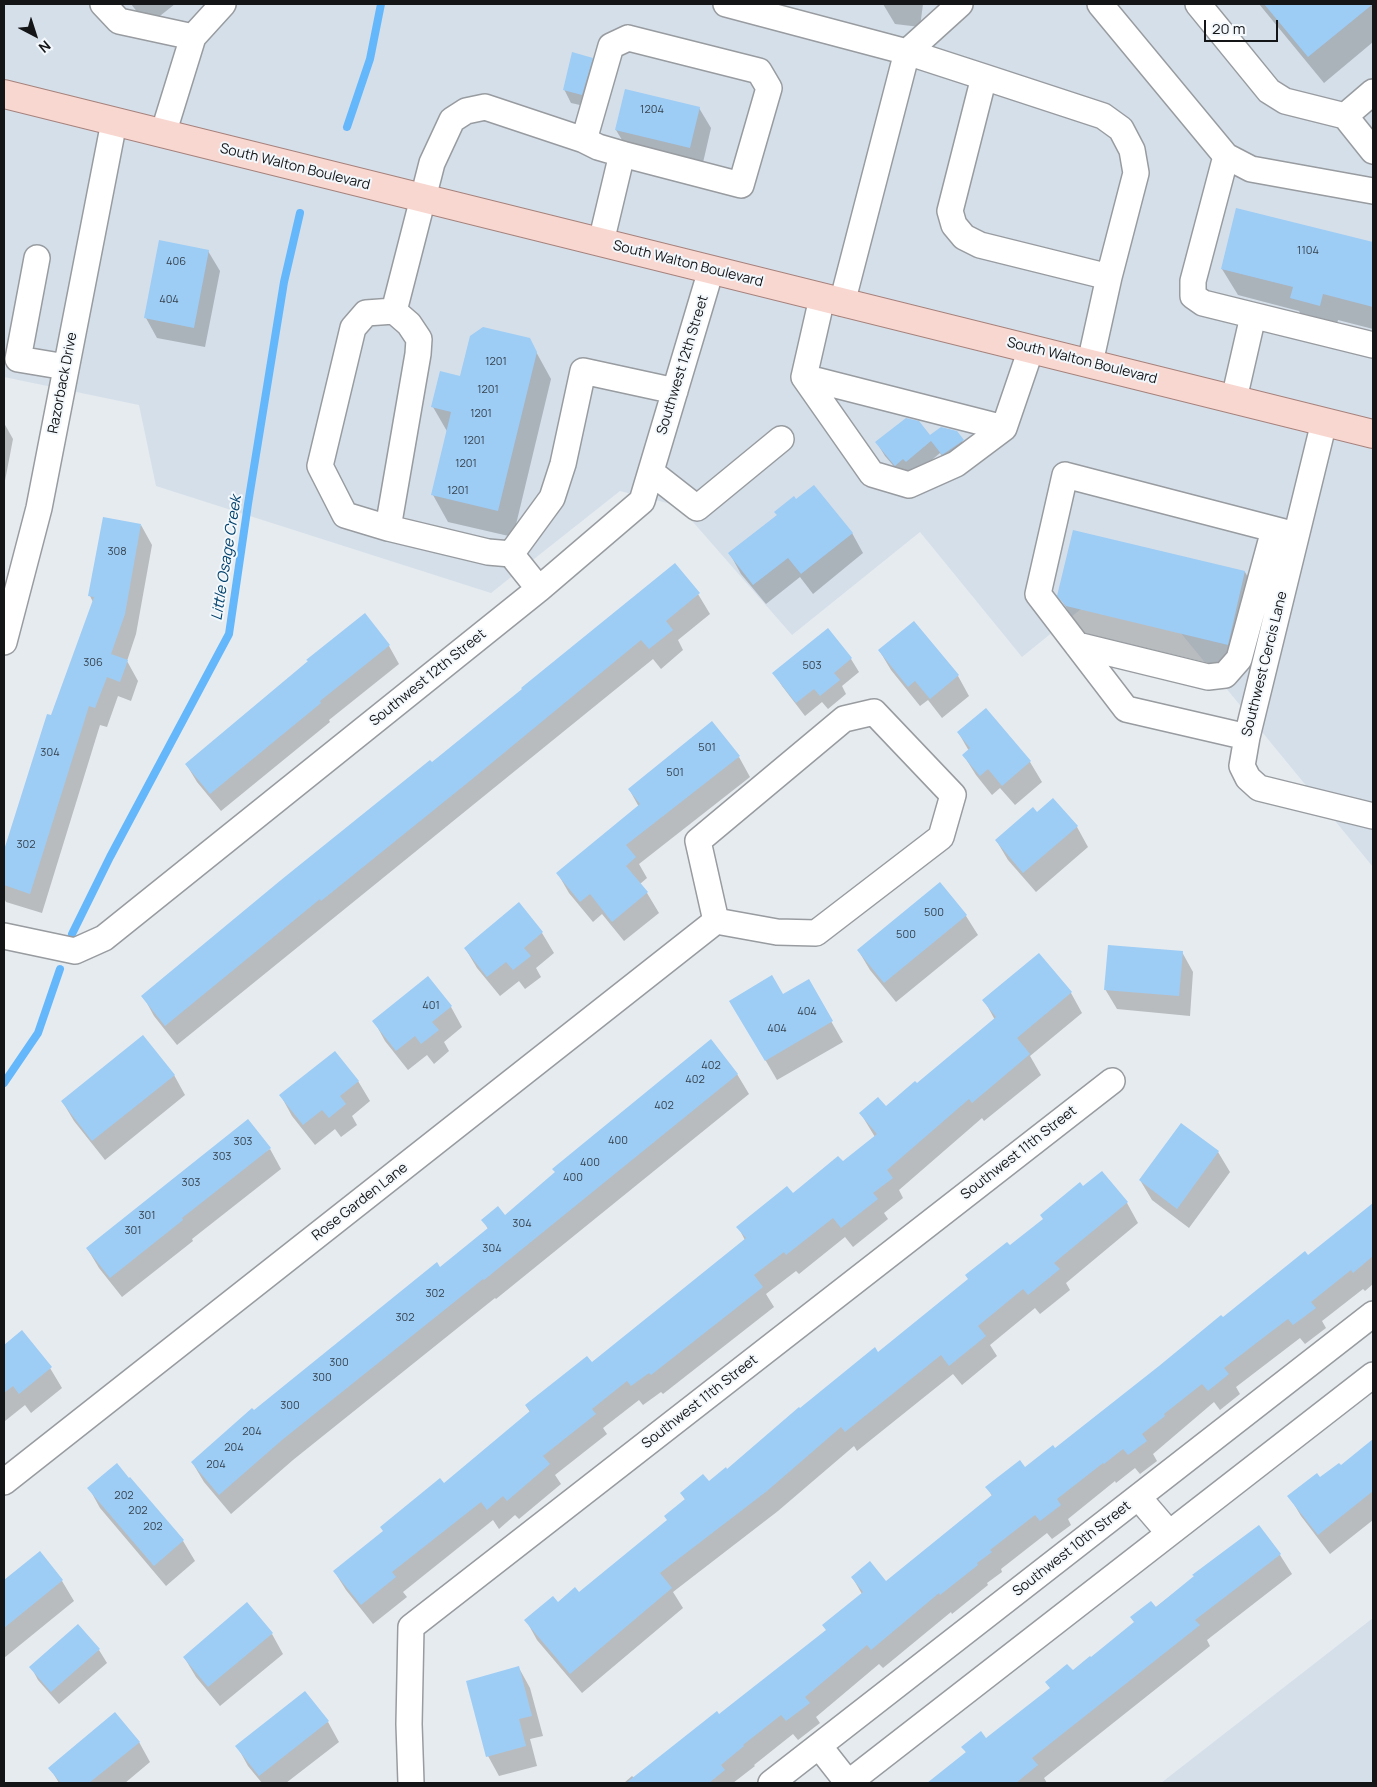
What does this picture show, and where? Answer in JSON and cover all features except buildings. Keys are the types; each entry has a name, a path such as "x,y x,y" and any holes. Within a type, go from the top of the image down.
{"main road":[{"name":"South Walton Boulevard","path":"4,94 1373,434"}],"street":[{"path":"164,134 193,37 223,4"},
{"path":"726,4 780,11 1104,116 1121,129 1132,150 1136,173 1109,277 1090,363"},
{"path":"804,377 832,300 908,52 960,4"},
{"path":"1100,4 1226,156 1251,169 1373,191"},
{"path":"1198,4 1269,91 1285,100 1345,116 1373,151"},
{"path":"113,7 119,21 193,37"},
{"path":"394,312 432,163 452,120 466,111 485,107 591,144 622,154 741,185 768,88 759,72 628,38 611,46 591,144"},
{"path":"984,78 950,211 954,225 964,237 980,245 1109,277"},
{"path":"1345,116 1373,92"},
{"name":"Razorback Drive","path":"4,642 39,508 114,122"},
{"path":"601,242 622,154"},
{"path":"1226,156 1193,281 1193,296 1203,303 1373,344"},
{"path":"38,258 18,359 66,367"},
{"name":"Southwest 12th Street","path":"4,936 75,951 104,938 538,589 642,501 711,270"},
{"path":"388,528 419,339 409,324 394,312 366,313 353,328 320,466 345,515 388,528 488,552 511,554 538,589"},
{"path":"1234,399 1254,316"},
{"path":"804,377 872,474 909,485 956,464 1004,428 1031,349"},
{"path":"511,554 552,498 563,464 583,371 675,392"},
{"path":"804,377 1004,428"},
{"name":"Southwest Cercis Lane","path":"1324,422 1285,532 1242,766 1248,778 1259,788 1373,816"},
{"path":"651,472 697,508 781,439"},
{"path":"1077,645 1208,677 1225,675 1239,659 1285,532 1065,475 1038,594 1077,645 1126,709 1247,738"},
{"path":"874,712 953,795 941,836 816,933 777,932 716,922 698,841 844,719 874,712"},
{"name":"Rose Garden Lane","path":"5,1478 716,922"},
{"name":"Southwest 11th Street","path":"411,1783 408,1724 412,1627 1112,1081"},
{"name":"Southwest 10th Street","path":"771,1783 1373,1314"},
{"path":"819,1746 848,1783 1373,1376"},
{"path":"1139,1498 1169,1533"}],"shaded area":[{"path":"4,4 1373,4 1373,867 1129,570 1022,657 920,532 792,635 679,506 620,491 491,593 156,486 139,405 4,377"},
{"path":"1373,1618 1373,1783 1161,1783"}],"waterway":[{"name":"Little Osage Creek","path":"347,127 370,59 381,4"},
{"name":"Little Osage Creek","path":"72,934 110,857 229,634 284,282 300,213"},
{"name":"Little Osage Creek","path":"4,1083 38,1033 60,969"}]}
